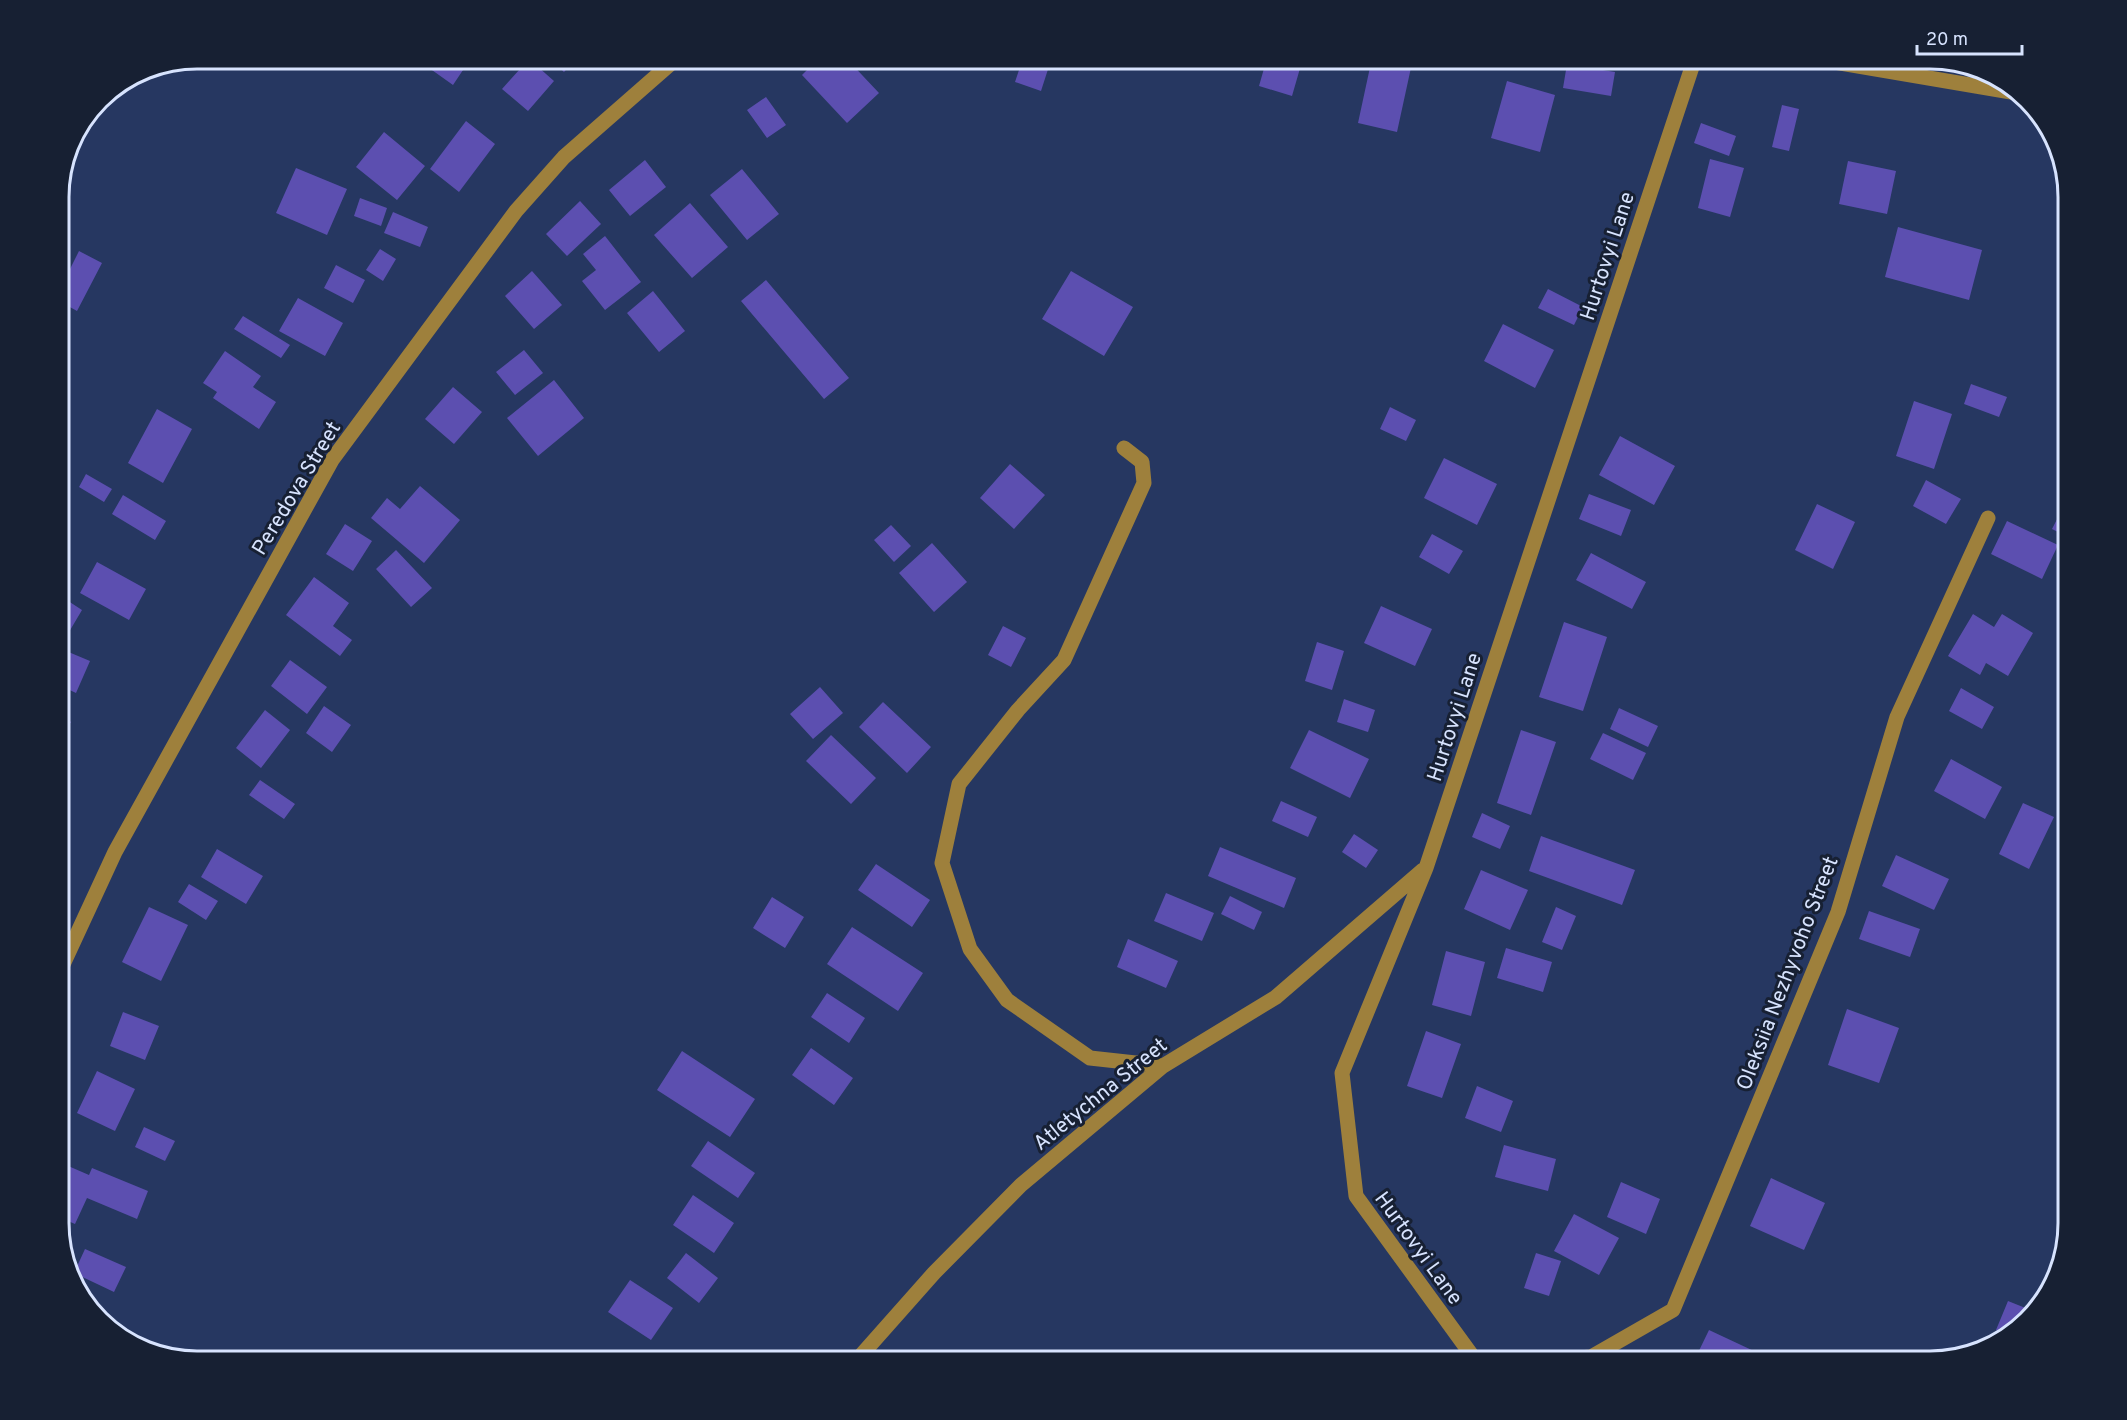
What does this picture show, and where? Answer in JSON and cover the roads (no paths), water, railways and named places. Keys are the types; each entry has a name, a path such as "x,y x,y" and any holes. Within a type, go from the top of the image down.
{"street":[{"name":"Peredova Street","path":"69,951 115,852 332,460 516,211 564,158 665,69"},
{"name":"Hurtovyi Lane","path":"1468,1351 1356,1196 1342,1072 1426,868 1691,69"},
{"path":"1876,69 2000,90"},
{"path":"1124,447 1142,462 1144,483 1102,580 1064,660 1018,710 959,784 942,863 970,949 1007,1000 1090,1058 1163,1066"},
{"name":"Oleksiia Nezhyvoho Street","path":"1601,1351 1673,1310 1838,912 1897,717 1988,518"},
{"name":"Atletychna Street","path":"866,1351 934,1273 1021,1185 1163,1066 1275,997 1426,868"}]}
